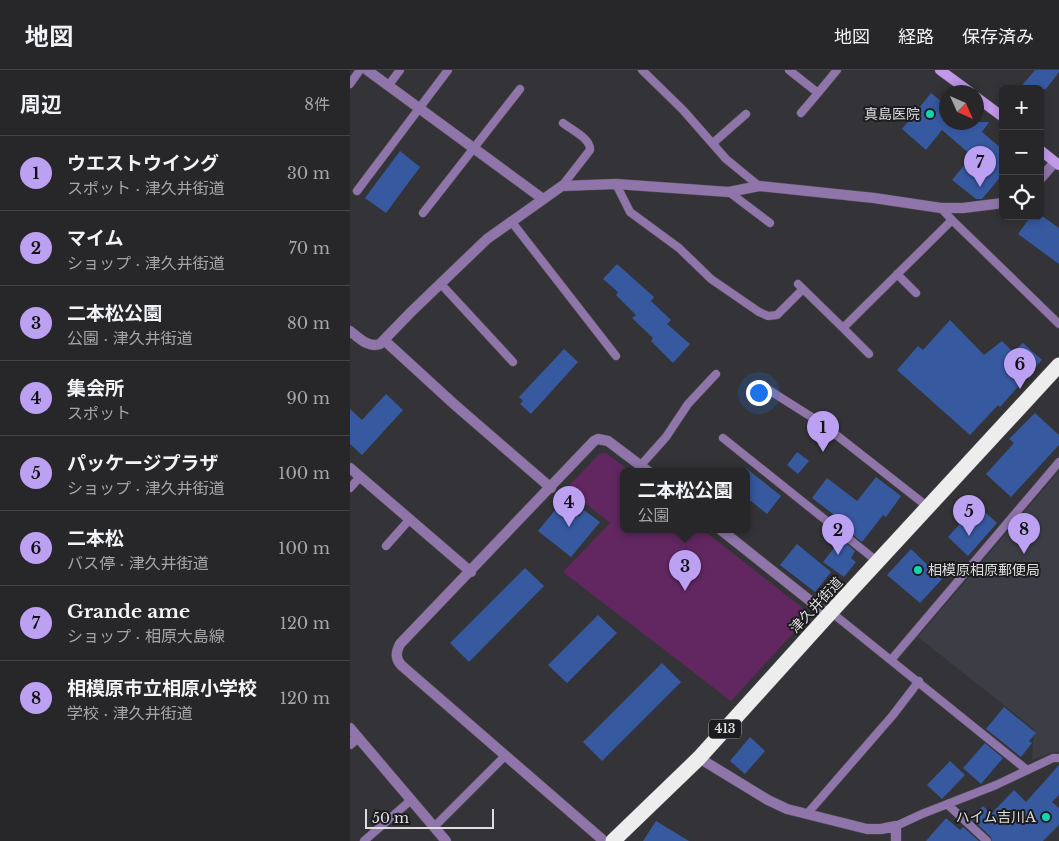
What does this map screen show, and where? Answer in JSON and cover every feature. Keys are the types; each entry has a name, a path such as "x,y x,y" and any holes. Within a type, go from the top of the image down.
{"highway":[{"name":"津久井街道","path":"620,838 699,758 1059,365"}],"street":[{"path":"367,70 543,199"},
{"path":"940,70 960,85"},
{"path":"984,103 999,114"},
{"path":"1044,153 1057,164 1044,175"},
{"path":"350,331 368,344 374,346 380,344 486,239 562,186 616,184 729,192 759,186 874,198 941,208 963,208 999,204"},
{"path":"384,340 551,488"},
{"path":"604,841 401,665 397,659 397,652 400,644 471,572 594,441 598,439 608,441 644,468"},
{"path":"350,468 471,572"},
{"path":"725,533 830,613"},
{"path":"350,728 354,740 411,800 446,841"},
{"path":"699,758 768,800 787,808 867,829 881,830 896,826 896,841"}],"lane":[{"path":"350,84 360,70"},
{"path":"388,86 400,70"},
{"path":"357,191 448,70"},
{"path":"642,70 684,110 726,159 759,186"},
{"path":"789,70 818,93"},
{"path":"801,113 837,70"},
{"path":"423,213 520,89"},
{"path":"713,143 746,114"},
{"path":"562,186 590,150 588,142 563,123"},
{"path":"616,184 630,212 679,248 711,279 759,312 768,316 777,315 800,287 869,354"},
{"path":"729,192 770,222"},
{"path":"941,208 1059,324"},
{"path":"843,328 952,220"},
{"path":"511,221 616,356"},
{"path":"897,274 916,293"},
{"path":"440,283 513,362"},
{"path":"640,465 666,437 688,404 716,374"},
{"path":"764,387 821,423 928,507"},
{"path":"723,438 878,562"},
{"path":"891,660 1059,462"},
{"path":"350,488 360,477"},
{"path":"386,546 410,519"},
{"path":"830,613 919,681 1027,770"},
{"path":"807,814 919,681"},
{"path":"434,827 505,756"},
{"path":"896,826 996,785 1052,758 1059,758"},
{"path":"364,841 411,800"},
{"path":"947,804 987,841"}],"shaded area":[{"path":"606,453 626,468 620,468 620,533 707,533 805,610 805,620 731,701 563,572 610,523 567,488 599,454"},
{"path":"1059,471 1059,752 1050,753 1032,760 1034,729 918,637"}],"building":[{"path":"1035,70 1059,70 1046,89 1044,89 1044,85 1022,85"},
{"path":"931,93 939,99 939,130 942,130 926,150 902,129"},
{"path":"984,122 989,122 984,129"},
{"path":"942,130 983,130 982,132 999,147 999,179 982,199 976,199 952,180 972,156"},
{"path":"400,151 420,167 386,213 365,198"},
{"path":"1044,217 1059,228 1059,264 1018,234 1028,220 1044,220"},
{"path":"617,264 654,297 651,301 671,320 667,324 690,344 673,363 651,341 653,338 632,318 636,315 616,295 618,292 603,279"},
{"path":"950,320 984,355 1002,341 1013,352 1023,343 1042,360 1000,407 998,405 970,435 897,370 918,346 923,350"},
{"path":"564,349 578,362 531,414 520,404 523,401 519,397"},
{"path":"386,394 403,410 362,455 350,444 350,409 362,420"},
{"path":"1035,413 1059,435 1059,445 1011,497 986,474 1014,443 1009,439"},
{"path":"797,452 809,461 798,474 787,465"},
{"path":"750,471 781,496 767,514 750,500"},
{"path":"876,477 901,496 886,517 883,515 862,542 847,530 850,527 812,498 827,478 857,501"},
{"path":"561,503 579,517 584,510 600,522 571,557 538,531"},
{"path":"977,505 997,523 968,556 948,537"},
{"path":"841,539 855,551 851,558 856,562 844,577 823,562"},
{"path":"797,544 831,572 815,592 780,565"},
{"path":"911,549 942,579 920,603 887,575"},
{"path":"525,568 544,586 469,662 450,643"},
{"path":"598,615 617,633 567,683 548,665"},
{"path":"662,663 681,682 602,761 583,742"},
{"path":"1004,707 1036,733 1029,741 1032,743 1021,757 986,729"},
{"path":"750,737 765,751 745,774 730,761"},
{"path":"985,743 1003,758 981,784 963,768"},
{"path":"950,761 965,775 942,799 927,785"},
{"path":"1059,765 1059,795 1052,802 1059,808 1059,825 1043,841 992,841 991,837 971,818 983,806 991,814 1014,790 1026,802"},
{"path":"946,818 960,830 963,827 979,841 926,841"},
{"path":"656,821 689,841 643,841"}],"place":[{"name":"真島医院","path":"930,114"},
{"name":"Grande ame","path":"980,187"},
{"name":"二本松","path":"1020,389"},
{"name":"ウエストウイング","path":"823,452"},
{"name":"集会所","path":"569,527"},
{"name":"パッケージプラザ","path":"969,536"},
{"name":"相模原市立相原小学校","path":"1024,554"},
{"name":"マイム","path":"838,555"},
{"name":"相模原相原郵便局","path":"918,570"},
{"name":"二本松公園","path":"685,591"},
{"name":"ハイム吉川A","path":"1046,817"}]}
